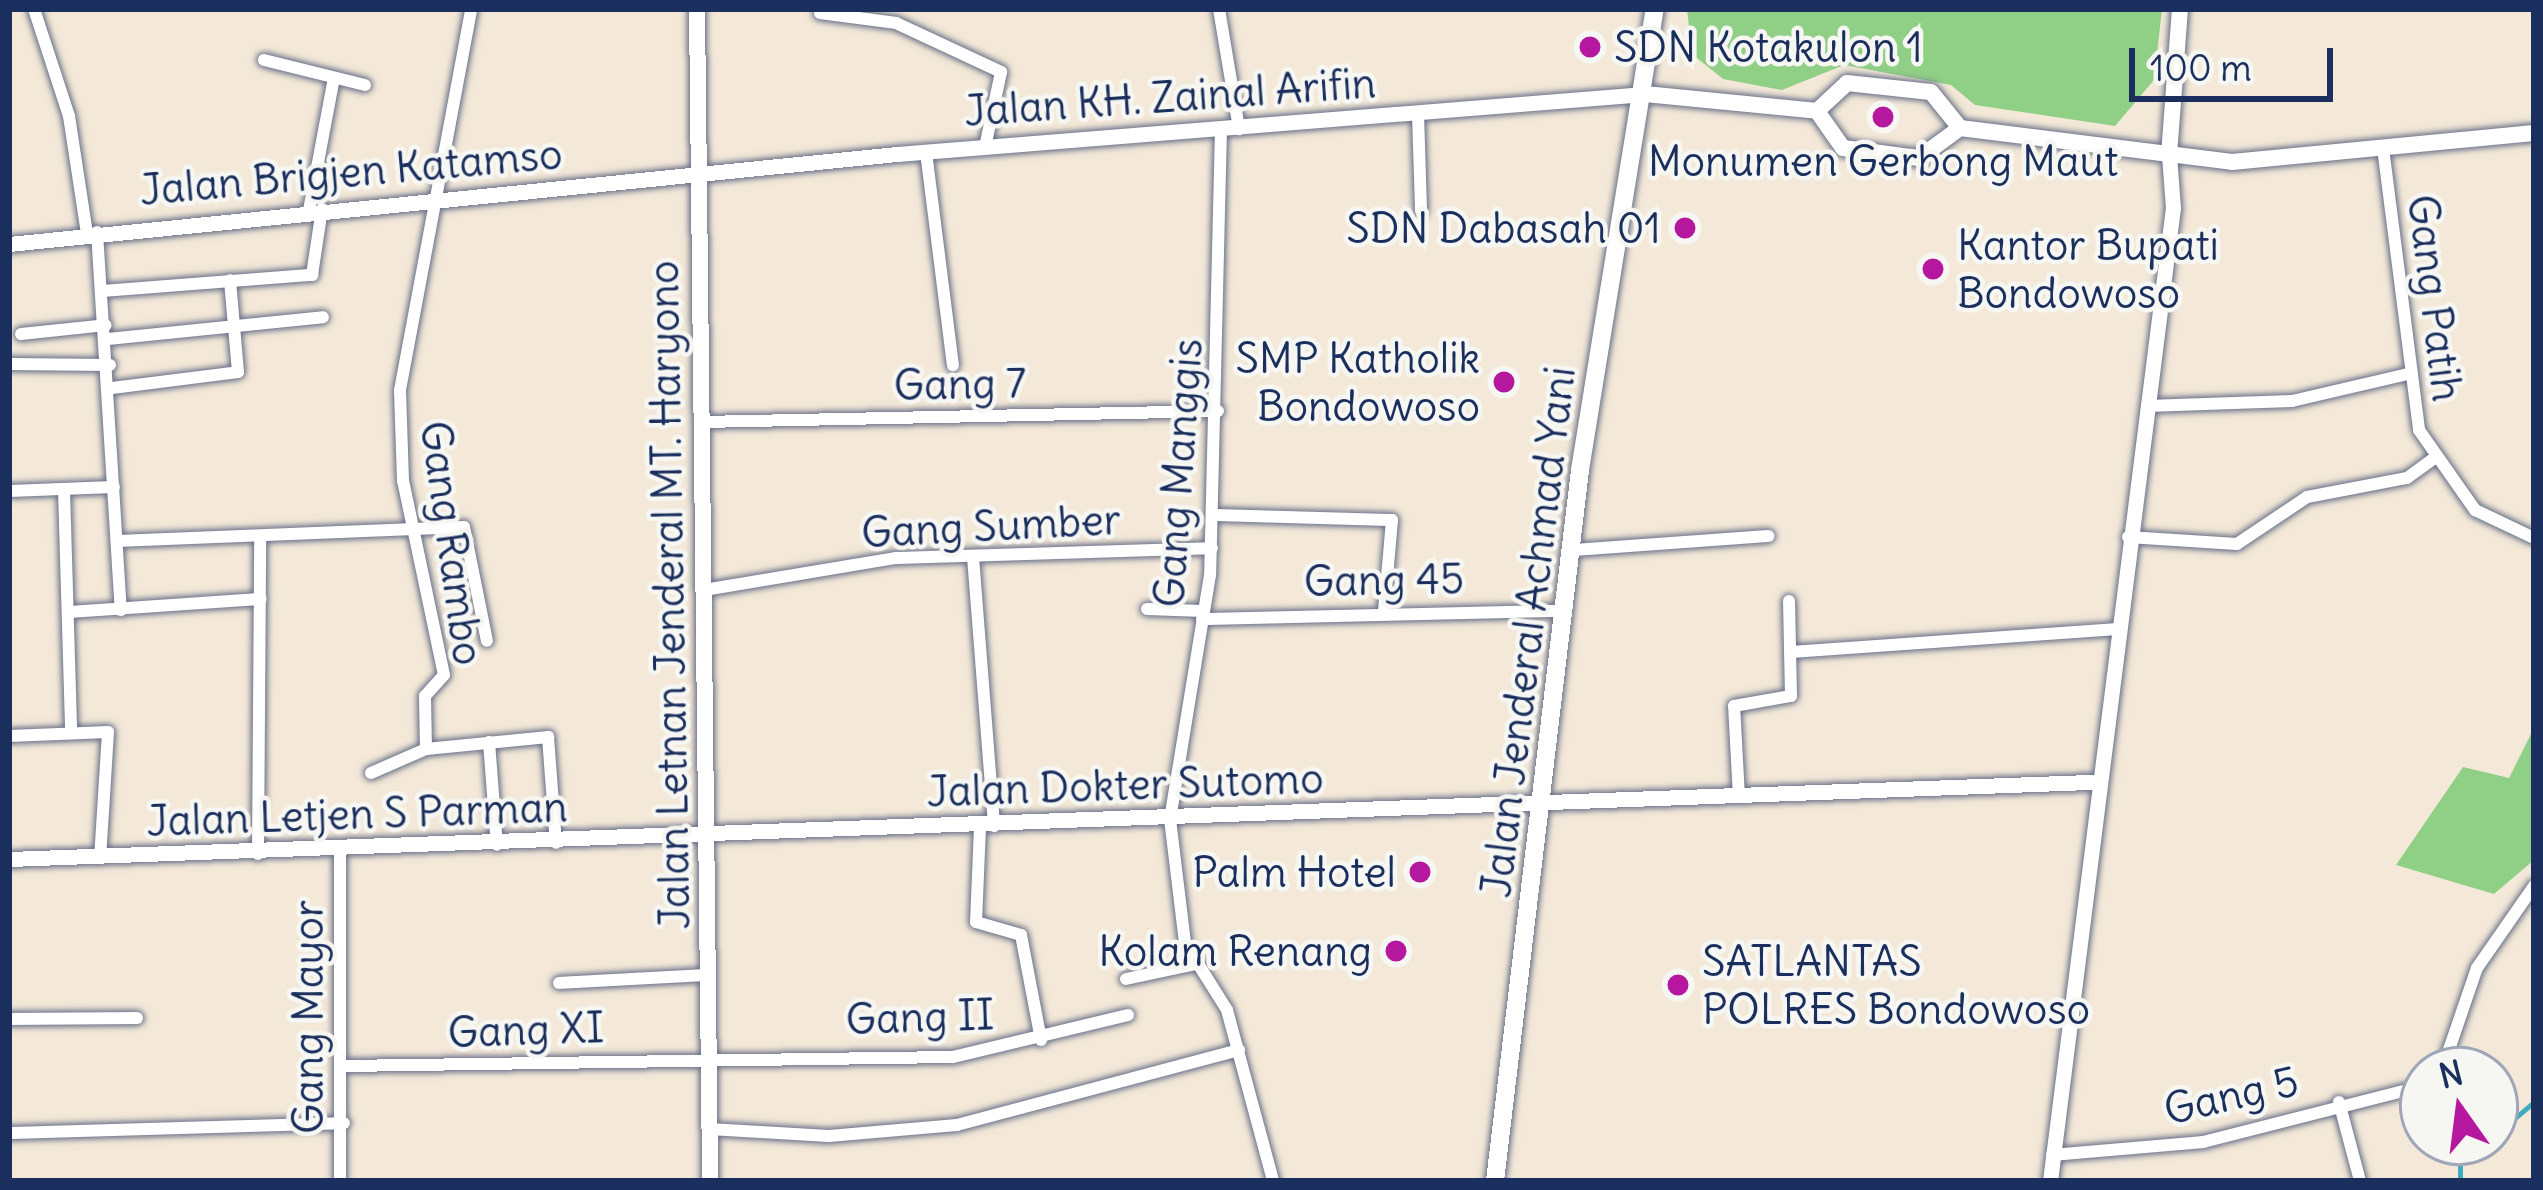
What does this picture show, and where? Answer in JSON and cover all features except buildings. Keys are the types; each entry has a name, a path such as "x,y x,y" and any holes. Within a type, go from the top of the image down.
{"main road":[{"name":"Jalan Letnan Jenderal MT. Haryono","path":"698,9 710,1181"},
{"name":"Jalan Jenderal Achmad Yani","path":"1495,1181 1546,804 1573,550 1655,9"},
{"path":"2169,155 2163,120 2180,9"},
{"path":"1817,111 1846,82 1931,92 1960,128"},
{"path":"1645,94 1817,111 1843,148 1918,158 1960,128 2232,162 2534,133"}],"street":[{"path":"34,9 69,116 103,291 121,610"},
{"name":"Gang Rambo","path":"426,748 424,696 444,675 411,530 403,358 442,198 472,9"},
{"path":"1219,9 1239,129"},
{"path":"820,13 896,23 1001,72 985,147"},
{"path":"264,60 365,85"},
{"path":"103,291 317,272 315,209 334,78"},
{"name":"Jalan KH. Zainal Arifin","path":"700,174 1645,94"},
{"path":"1418,114 1420,211"},
{"name":"Gang Manggis","path":"1221,129 1212,548 1169,819 1179,921 1196,964 1221,994 1273,1181"},
{"name":"Gang Patih","path":"2383,148 2408,374 2433,459 2475,510 2534,538"},
{"path":"926,152 953,365"},
{"path":"2050,1181 2064,1009 2147,406 2169,155"},
{"name":"Jalan Brigjen Katamso","path":"9,244 315,209 700,174"},
{"path":"112,388 235,374 230,280"},
{"path":"21,334 236,326 323,317"},
{"path":"9,364 110,365"},
{"path":"2147,406 2292,401 2408,374"},
{"name":"Gang 7","path":"702,422 1218,411"},
{"path":"2128,537 2237,544 2307,497 2407,478 2433,459"},
{"path":"9,491 115,487"},
{"path":"64,490 71,731"},
{"path":"1214,515 1392,520 1384,611"},
{"path":"117,541 470,530 487,641"},
{"path":"1573,550 1769,536"},
{"path":"258,854 260,539"},
{"name":"Gang Sumber","path":"704,590 896,558 1212,548"},
{"path":"973,557 987,826 976,922 1021,934 1041,1040"},
{"path":"68,612 261,599"},
{"path":"1739,796 1735,706 1791,696 1789,601"},
{"name":"Gang 45","path":"1147,609 1203,615 1567,611"},
{"path":"1790,652 2115,629"},
{"path":"9,736 71,731 109,736 100,858"},
{"path":"371,773 426,748 551,741 556,843"},
{"path":"489,742 496,845"},
{"name":"Jalan Dokter Sutomo","path":"707,838 2093,782"},
{"name":"Jalan Letjen S Parman","path":"9,860 707,838"},
{"name":"Gang Mayor","path":"340,852 344,1066 340,1181"},
{"path":"2449,1046 2477,968 2534,886"},
{"path":"1126,979 1196,964"},
{"path":"559,983 709,975"},
{"name":"Gang II","path":"710,1063 953,1057 1041,1040 1128,1015"},
{"path":"9,1019 137,1018"},
{"path":"710,1129 935,1128 1239,1050"},
{"name":"Gang XI","path":"344,1066 507,1056 710,1063"},
{"name":"Gang 5","path":"2053,1155 2204,1142 2339,1102 2399,1091"},
{"path":"2339,1102 2360,1181"},
{"path":"9,1133 344,1123"}],"green space":[{"path":"1687,9 2162,9 2154,80 2115,126 1975,105 1951,85 1844,65 1782,90 1723,79 1692,54"},
{"path":"2534,728 2534,860 2494,894 2396,865 2463,767 2509,778"}],"waterway":[{"path":"2519,1115 2534,1102"},
{"path":"2460,1166 2460,1181"}],"place":[{"name":"SDN Kotakulon 1","path":"1590,47"},
{"name":"Monumen Gerbong Maut","path":"1883,117"},
{"name":"SDN Dabasah 01","path":"1685,228"},
{"name":"Kantor Bupati Bondowoso","path":"1933,269"},
{"name":"SMP Katholik Bondowoso","path":"1504,382"},
{"name":"Palm Hotel","path":"1420,872"},
{"name":"Kolam Renang","path":"1396,951"},
{"name":"SATLANTAS POLRES Bondowoso","path":"1678,985"}]}
